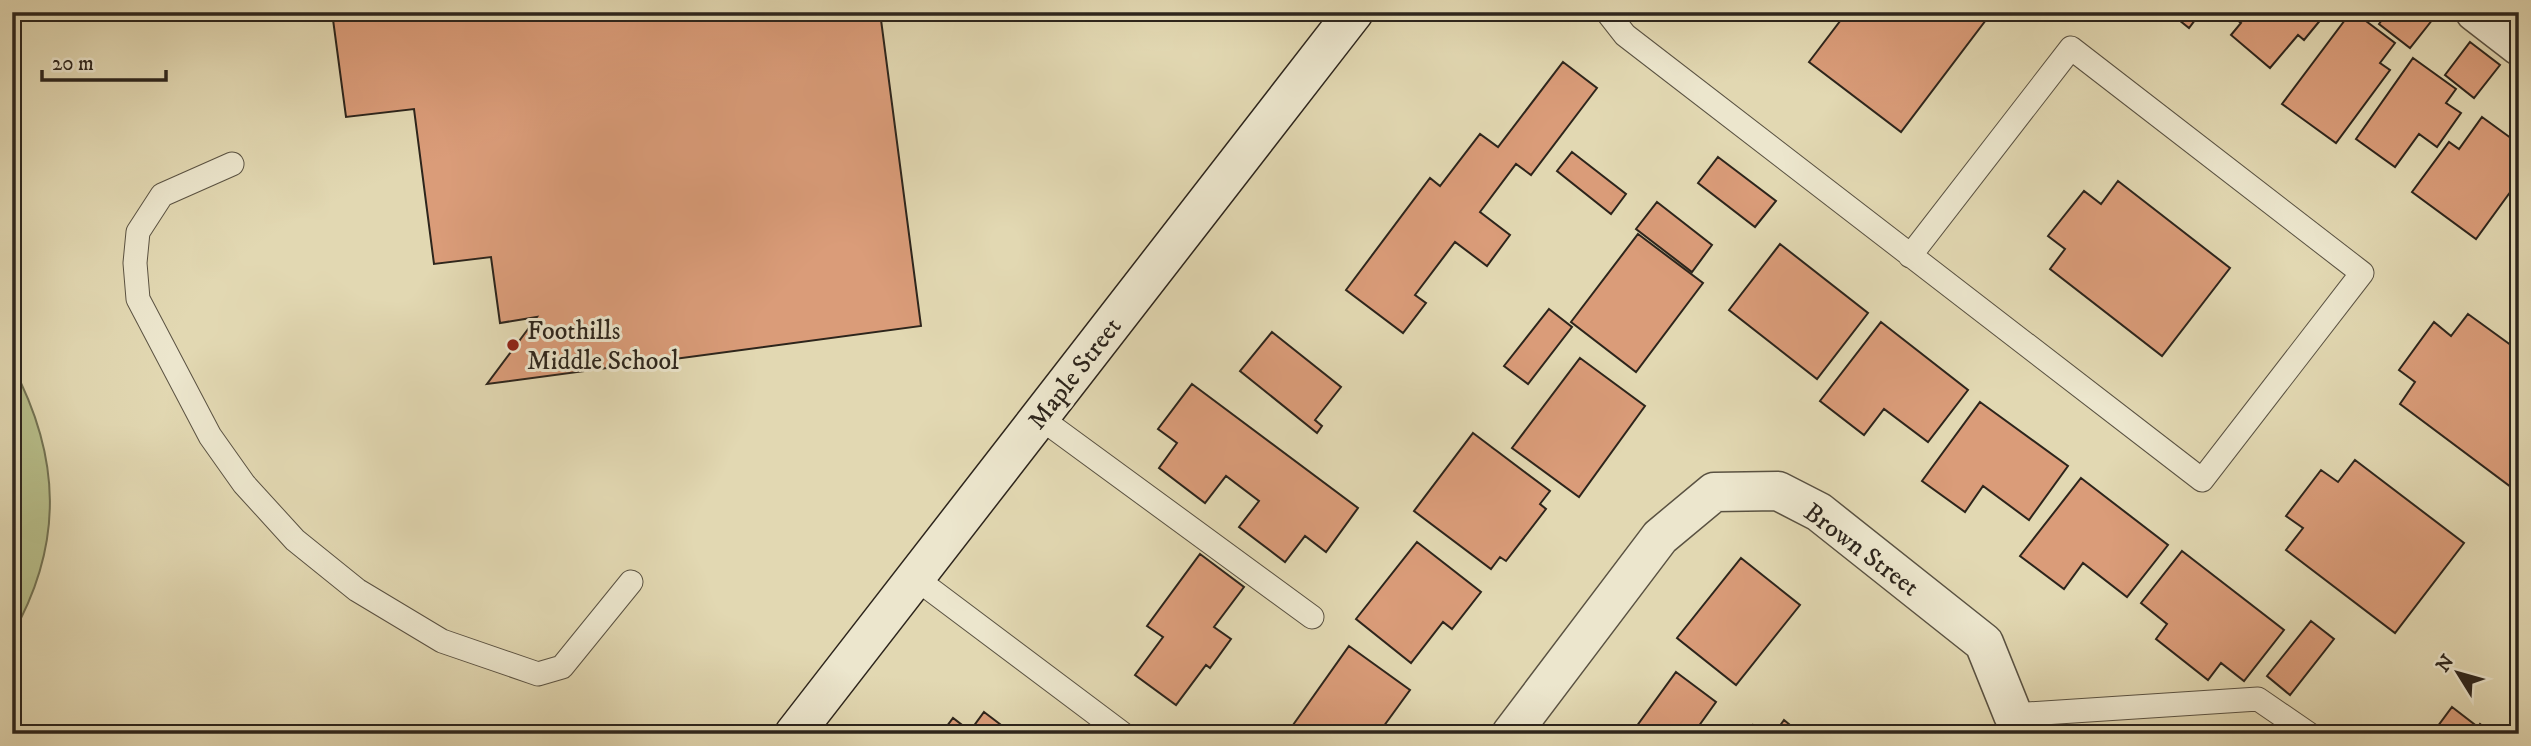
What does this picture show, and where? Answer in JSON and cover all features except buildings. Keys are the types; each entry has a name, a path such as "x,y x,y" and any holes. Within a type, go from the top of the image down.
{"street":[{"name":"Maple Street","path":"794,734 1354,12"},
{"path":"2476,12 2519,46"},
{"name":"Brown Street","path":"1511,734 1660,537 1714,492 1778,491 1819,512 1984,643 2012,715"}],"lane":[{"path":"1606,12 1625,36 1910,256 2202,480 2362,273 2071,48 1910,256"},
{"path":"232,164 162,195 138,232 135,262 138,299 210,436 244,484 295,540 357,590 442,641 538,674 562,667 631,582"},
{"path":"1039,417 1312,617"},
{"path":"915,577 1123,734"},
{"path":"2012,715 2259,699 2309,734"}],"green space":[{"path":"12,365 40,433 50,500 48,534 41,567 29,601 12,635"}],"place":[{"name":"Foothills Middle School","path":"513,345"}]}
